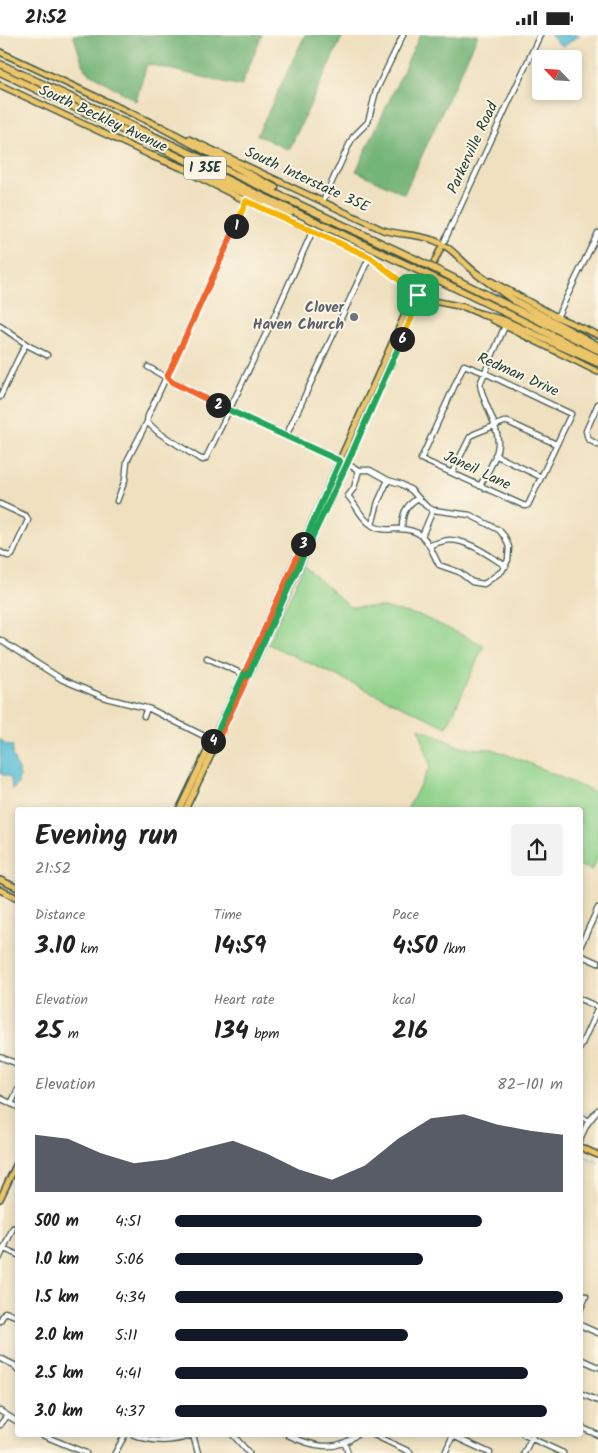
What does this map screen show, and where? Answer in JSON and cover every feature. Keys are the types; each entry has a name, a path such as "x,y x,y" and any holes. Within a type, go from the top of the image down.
{"highway":[{"name":"I 35E","path":"0,64 413,258 598,350"},
{"name":"I 35E","path":"0,72 348,236 598,358"},
{"path":"161,127 306,207"},
{"path":"150,155 223,183 323,228 348,236"},
{"path":"477,274 515,301 598,345"},
{"path":"481,314 505,321 598,363"}],"main road":[{"name":"South Interstate 35E","path":"0,51 383,230 432,239 443,244 477,274 557,317 598,335"},
{"name":"South Beckley Avenue","path":"0,85 370,257 418,295 433,301 464,307 481,314 598,371"},
{"name":"Parkerville Road","path":"418,295 443,244"},
{"path":"186,807 214,741 278,605 369,393 411,301 418,295"},
{"path":"352,450 417,305 418,295"},
{"path":"404,316 411,319"},
{"path":"369,393 376,396"},
{"path":"278,605 347,464 358,430 355,426"},
{"path":"181,807 199,775"},
{"path":"0,880 15,887"},
{"path":"0,890 15,897"},
{"path":"583,1148 598,1155"},
{"path":"0,1199 3,1185 15,1166"}],"street":[{"path":"323,201 353,137 367,123 376,91 403,35"},
{"name":"Parkerville Road","path":"443,244 540,35"},
{"path":"117,501 125,480 127,461 147,422 148,416 230,240 246,201"},
{"path":"147,422 186,451 203,460 210,452 313,231"},
{"path":"557,317 598,233"},
{"path":"286,436 370,257"},
{"path":"0,325 26,344 47,355"},
{"path":"480,486 495,455 498,443 480,384 505,326"},
{"path":"0,397 2,387 26,344"},
{"name":"Redman Drive","path":"422,456 464,365 571,414 556,444"},
{"path":"148,367 193,393 359,470 370,470 388,480 401,484 411,490 426,506 433,510 470,515 499,531 505,537 509,547 510,555 506,566 484,584 472,582 459,572 439,565 431,545 422,536 407,529 387,530 372,525 364,519 348,496 354,488 359,470"},
{"path":"598,404 586,431 588,439 598,445"},
{"path":"452,473 470,437 494,425 508,422 556,444 541,477 495,455"},
{"name":"Janeil Lane","path":"422,456 421,459 525,506 530,502 541,477"},
{"path":"372,525 376,507 388,480"},
{"path":"402,529 402,517 405,509 418,498"},
{"path":"0,504 28,518 11,556 0,552"},
{"path":"422,536 433,510"},
{"path":"431,545 448,540 457,541 470,545 506,566"},
{"path":"0,640 51,673 83,689 112,700 147,708 214,741"},
{"path":"207,658 246,675"},
{"path":"144,716 147,708"},
{"path":"583,940 598,908"},
{"path":"583,956 598,963"},
{"path":"583,1000 598,1008 583,1041"},
{"path":"0,1057 15,1063"},
{"path":"10,1104 15,1095"},
{"path":"0,1099 15,1106"},
{"path":"583,1133 589,1121 598,1110"},
{"path":"583,1118 589,1121"},
{"path":"0,1257 2,1248 13,1228"},
{"path":"2,1248 15,1254"},
{"path":"583,1302 586,1296"},
{"path":"0,1321 5,1312 15,1316"},
{"path":"583,1326 598,1333"},
{"path":"0,1358 15,1366"},
{"path":"583,1360 598,1367"},
{"path":"583,1394 598,1401"},
{"path":"0,1411 15,1420"},
{"path":"0,1425 7,1415"},
{"path":"583,1428 598,1435"},
{"path":"47,1437 86,1453"},
{"path":"115,1453 124,1437"},
{"path":"142,1437 153,1440 173,1438"},
{"path":"194,1437 198,1453"},
{"path":"235,1437 249,1453"},
{"path":"292,1437 315,1447 327,1449 345,1444 354,1437"},
{"path":"301,1441 303,1437"},
{"path":"378,1437 410,1451"},
{"path":"445,1453 452,1437"},
{"path":"457,1437 490,1453"},
{"path":"524,1453 532,1437 563,1453"},
{"path":"345,1444 348,1453"}],"green space":[{"path":"73,35 262,35 241,86 147,64 136,101 85,70"},
{"path":"305,35 343,35 289,150 257,135"},
{"path":"420,35 478,35 404,194 356,171"},
{"path":"304,566 350,607 382,607 421,616 484,645 447,727 268,644"},
{"path":"419,728 463,748 492,749 598,794 598,857 592,870 583,867 583,807 409,807 430,766"}],"water":[{"path":"550,35 580,35 564,46 559,44"},
{"path":"0,739 6,745 13,746 12,754 20,776 18,785 12,790 11,779 1,774"}],"waterway":[{"path":"583,1156 598,1162"}],"place":[{"name":"Clover Haven Church","path":"354,317"}],"route":[{"path":"418,295 370,257 246,201 167,377 172,382 193,393 340,461 244,674 248,676 217,742 212,741 244,674 248,676 288,592 417,305 418,295"}]}
